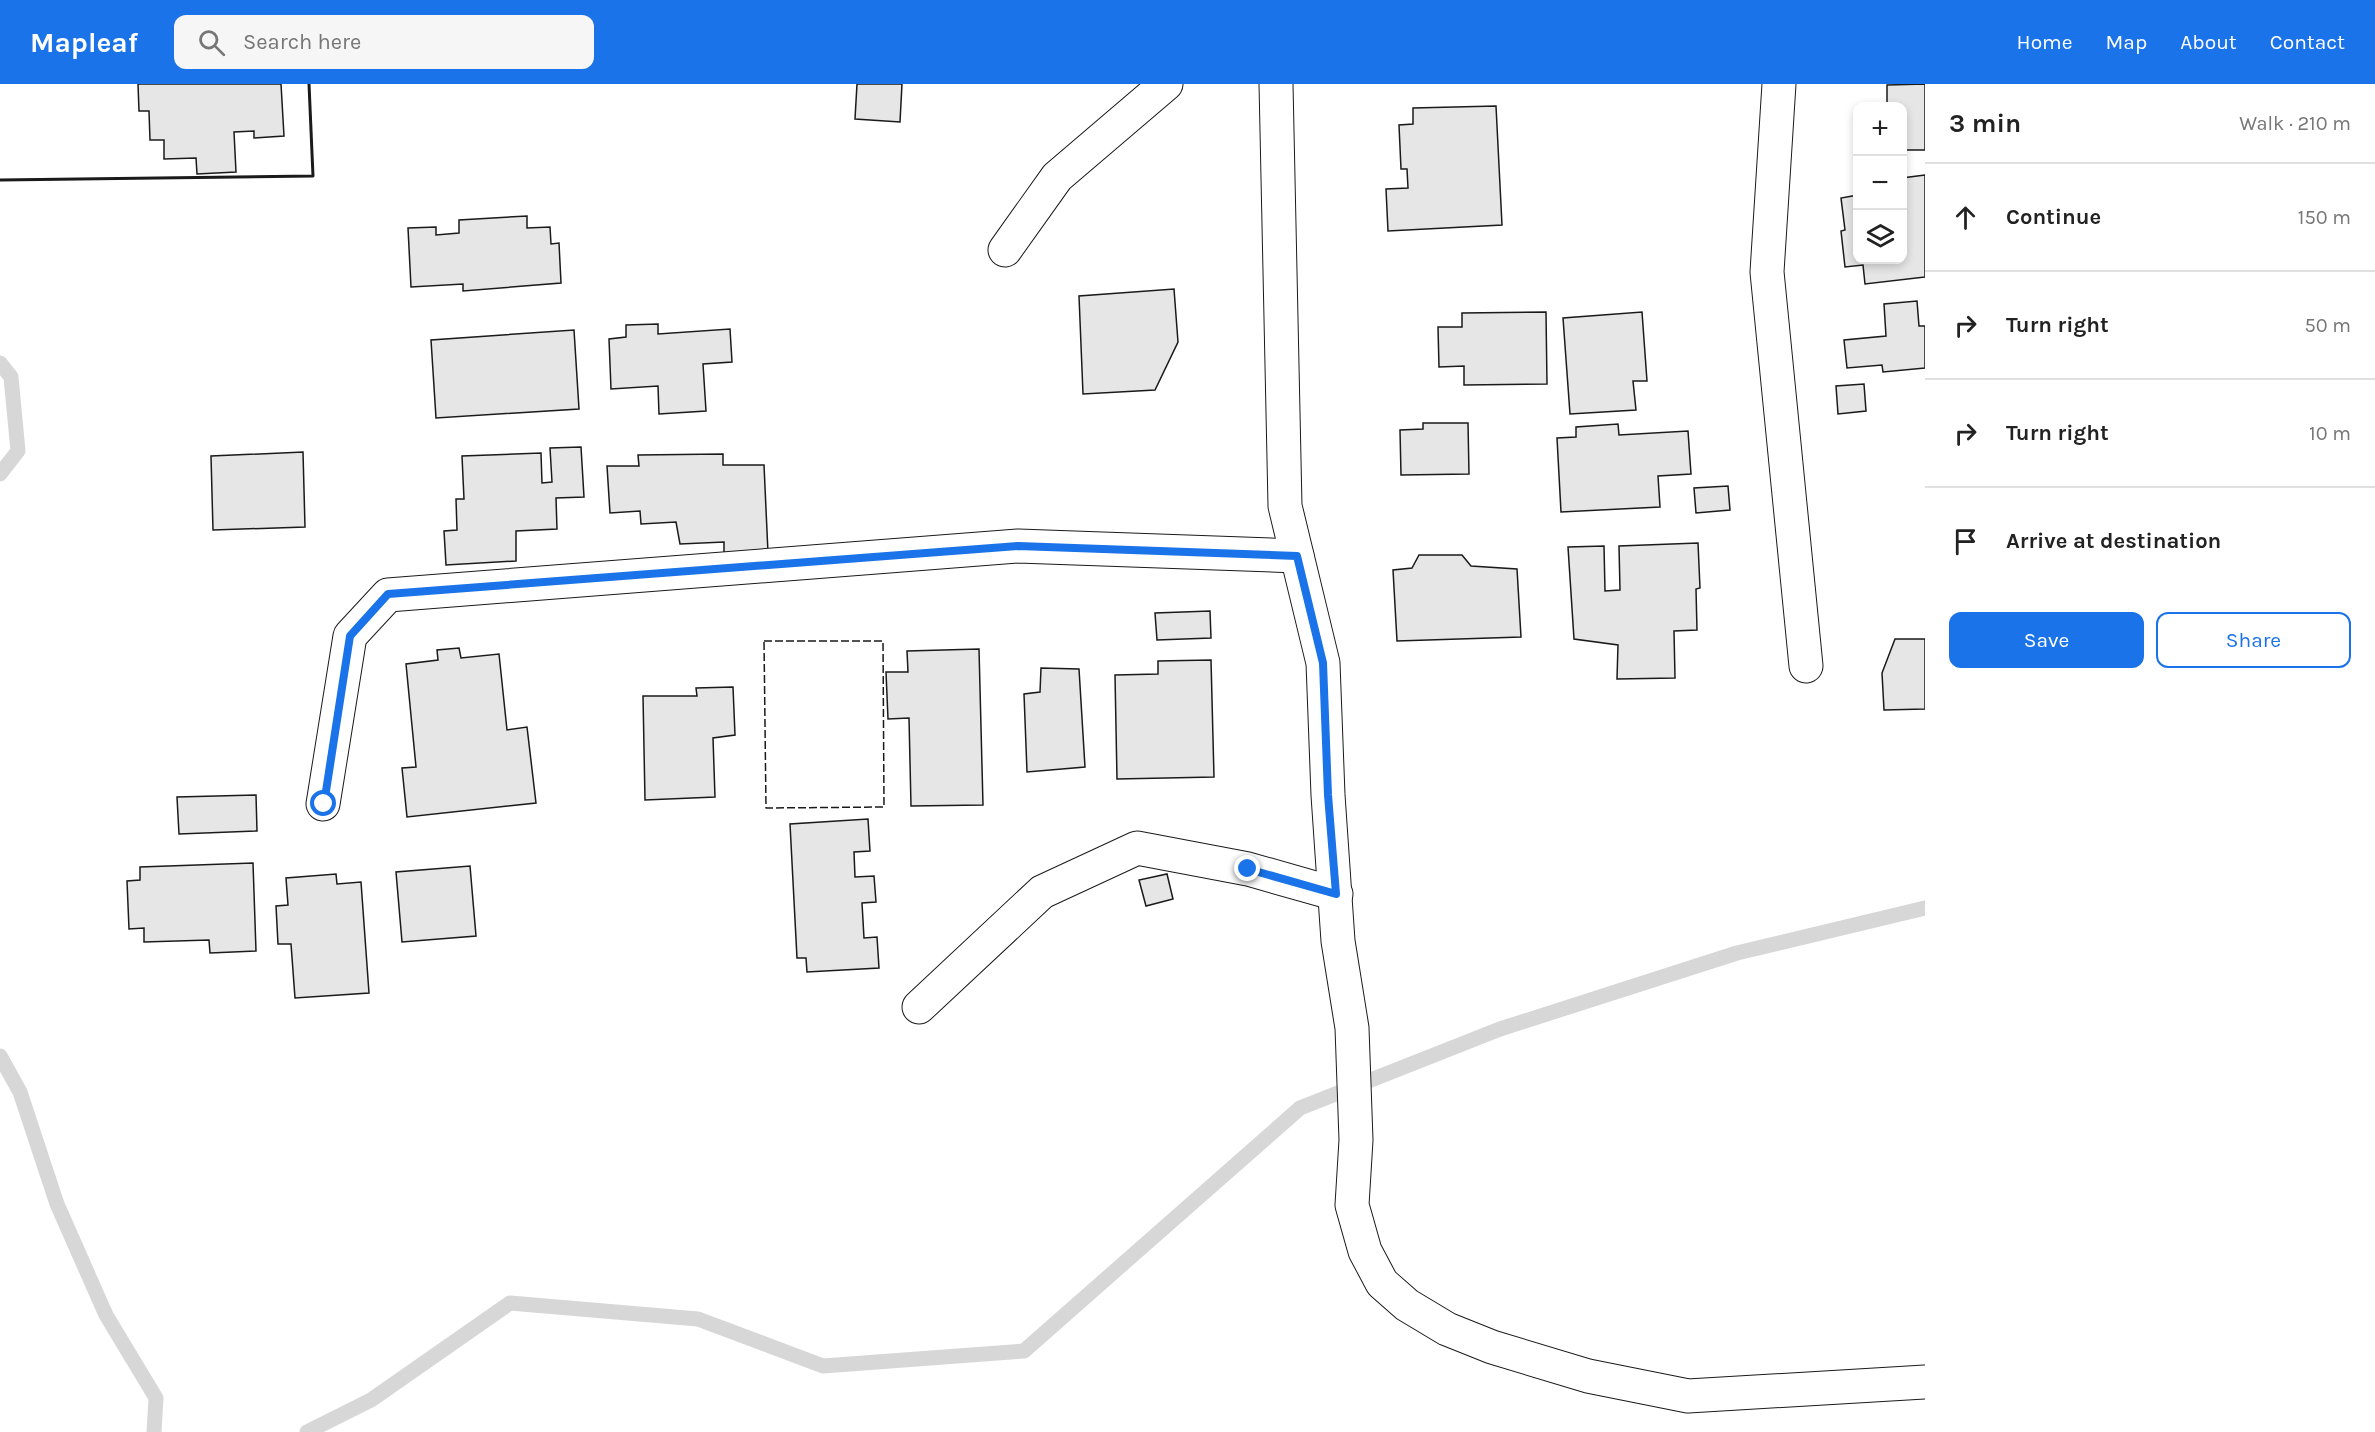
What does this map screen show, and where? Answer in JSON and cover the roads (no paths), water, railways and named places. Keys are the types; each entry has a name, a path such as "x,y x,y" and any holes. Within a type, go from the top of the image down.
{"street":[{"path":"1005,250 1057,177 1166,84"},
{"path":"1276,84 1285,506 1323,663 1328,795 1338,941 1352,1028 1356,1140 1352,1205 1365,1251 1382,1282 1407,1305 1447,1329 1492,1347 1588,1376 1688,1395 1925,1382"},
{"path":"1779,84 1767,272 1806,666"},
{"path":"324,804 350,636 388,594 1018,546 1297,556"},
{"path":"919,1007 1042,892 1137,848 1248,869 1336,894"}],"waterway":[{"path":"0,363 11,377 18,451 0,474"},
{"path":"307,1432 371,1400 510,1303 698,1319 823,1366 1024,1351 1300,1108 1500,1029 1737,953 1925,908"},
{"path":"0,1056 20,1092 57,1204 106,1315 156,1398 154,1432"}]}
